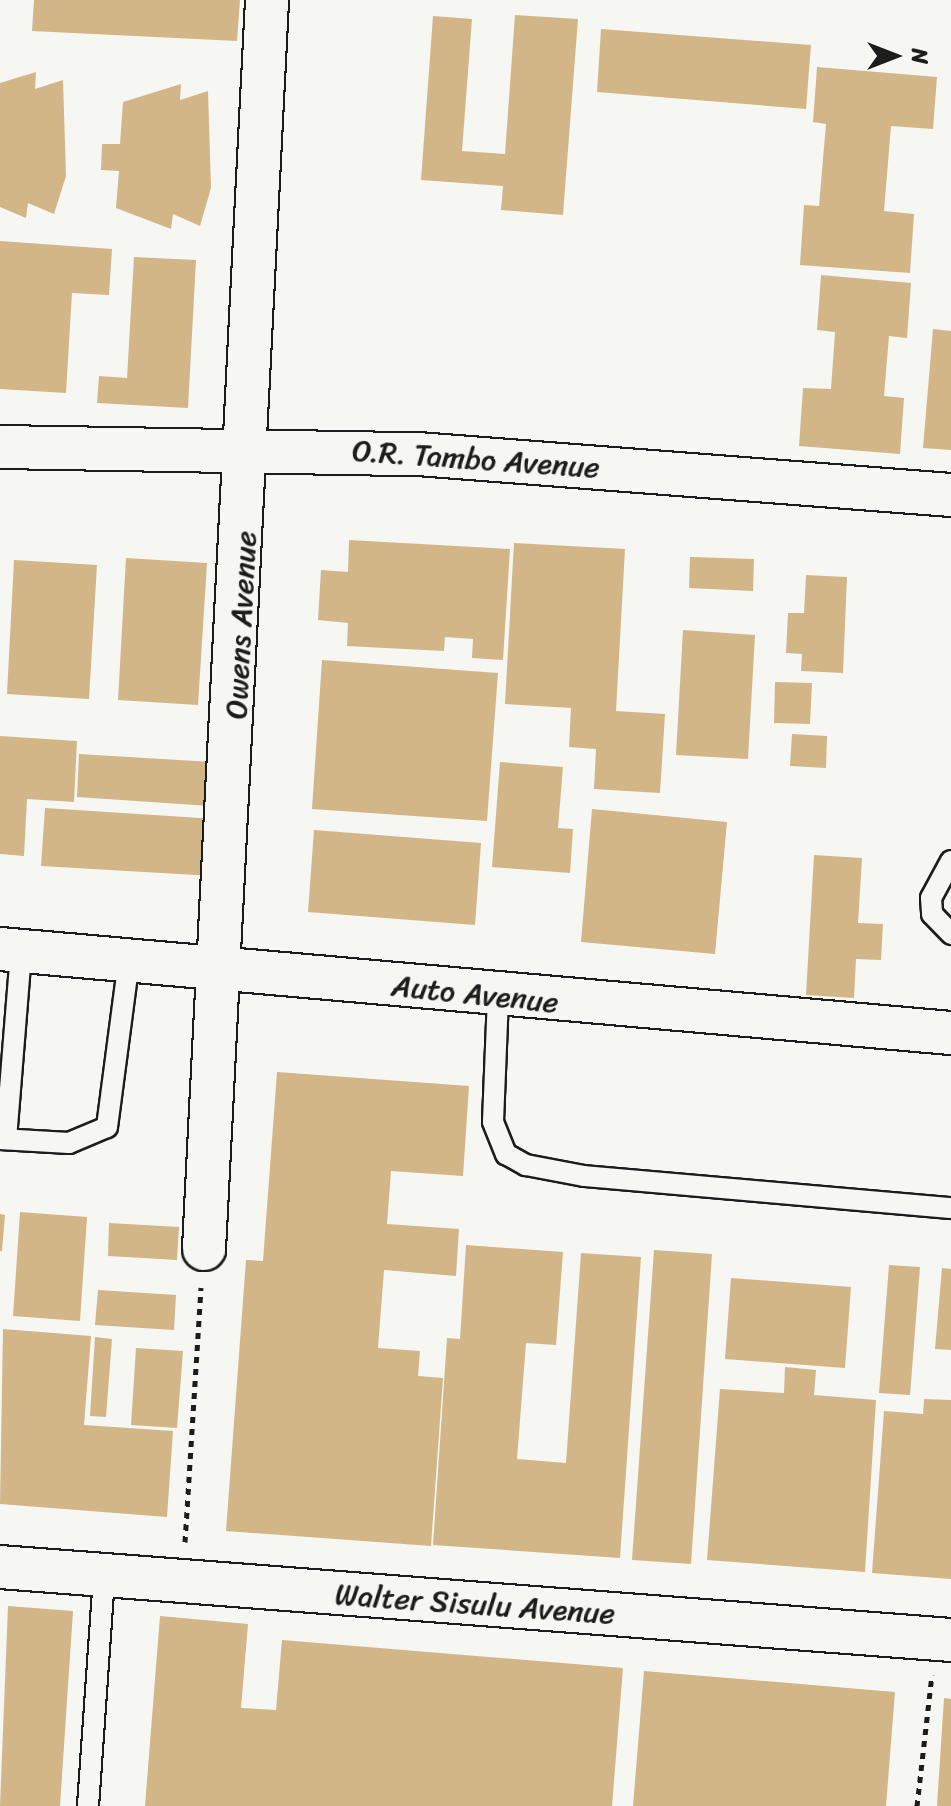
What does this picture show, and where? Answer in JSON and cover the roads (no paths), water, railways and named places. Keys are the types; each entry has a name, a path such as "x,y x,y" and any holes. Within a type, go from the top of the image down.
{"street":[{"name":"Owens Avenue","path":"204,1249 223,967 250,447 267,0"},
{"name":"O.R. Tambo Avenue","path":"0,447 250,447 951,495"},
{"name":"Auto Avenue","path":"10,950 223,967 498,997 951,1033"},
{"name":"Walter Sisulu Avenue","path":"0,1567 943,1639"}],"lane":[{"path":"951,861 931,898 932,914 951,934"},
{"path":"10,950 3,1139 69,1143 107,1127 129,959"},
{"path":"498,997 493,1122 506,1154 526,1165 584,1176 951,1208"},
{"path":"88,1806 104,1576"}]}
